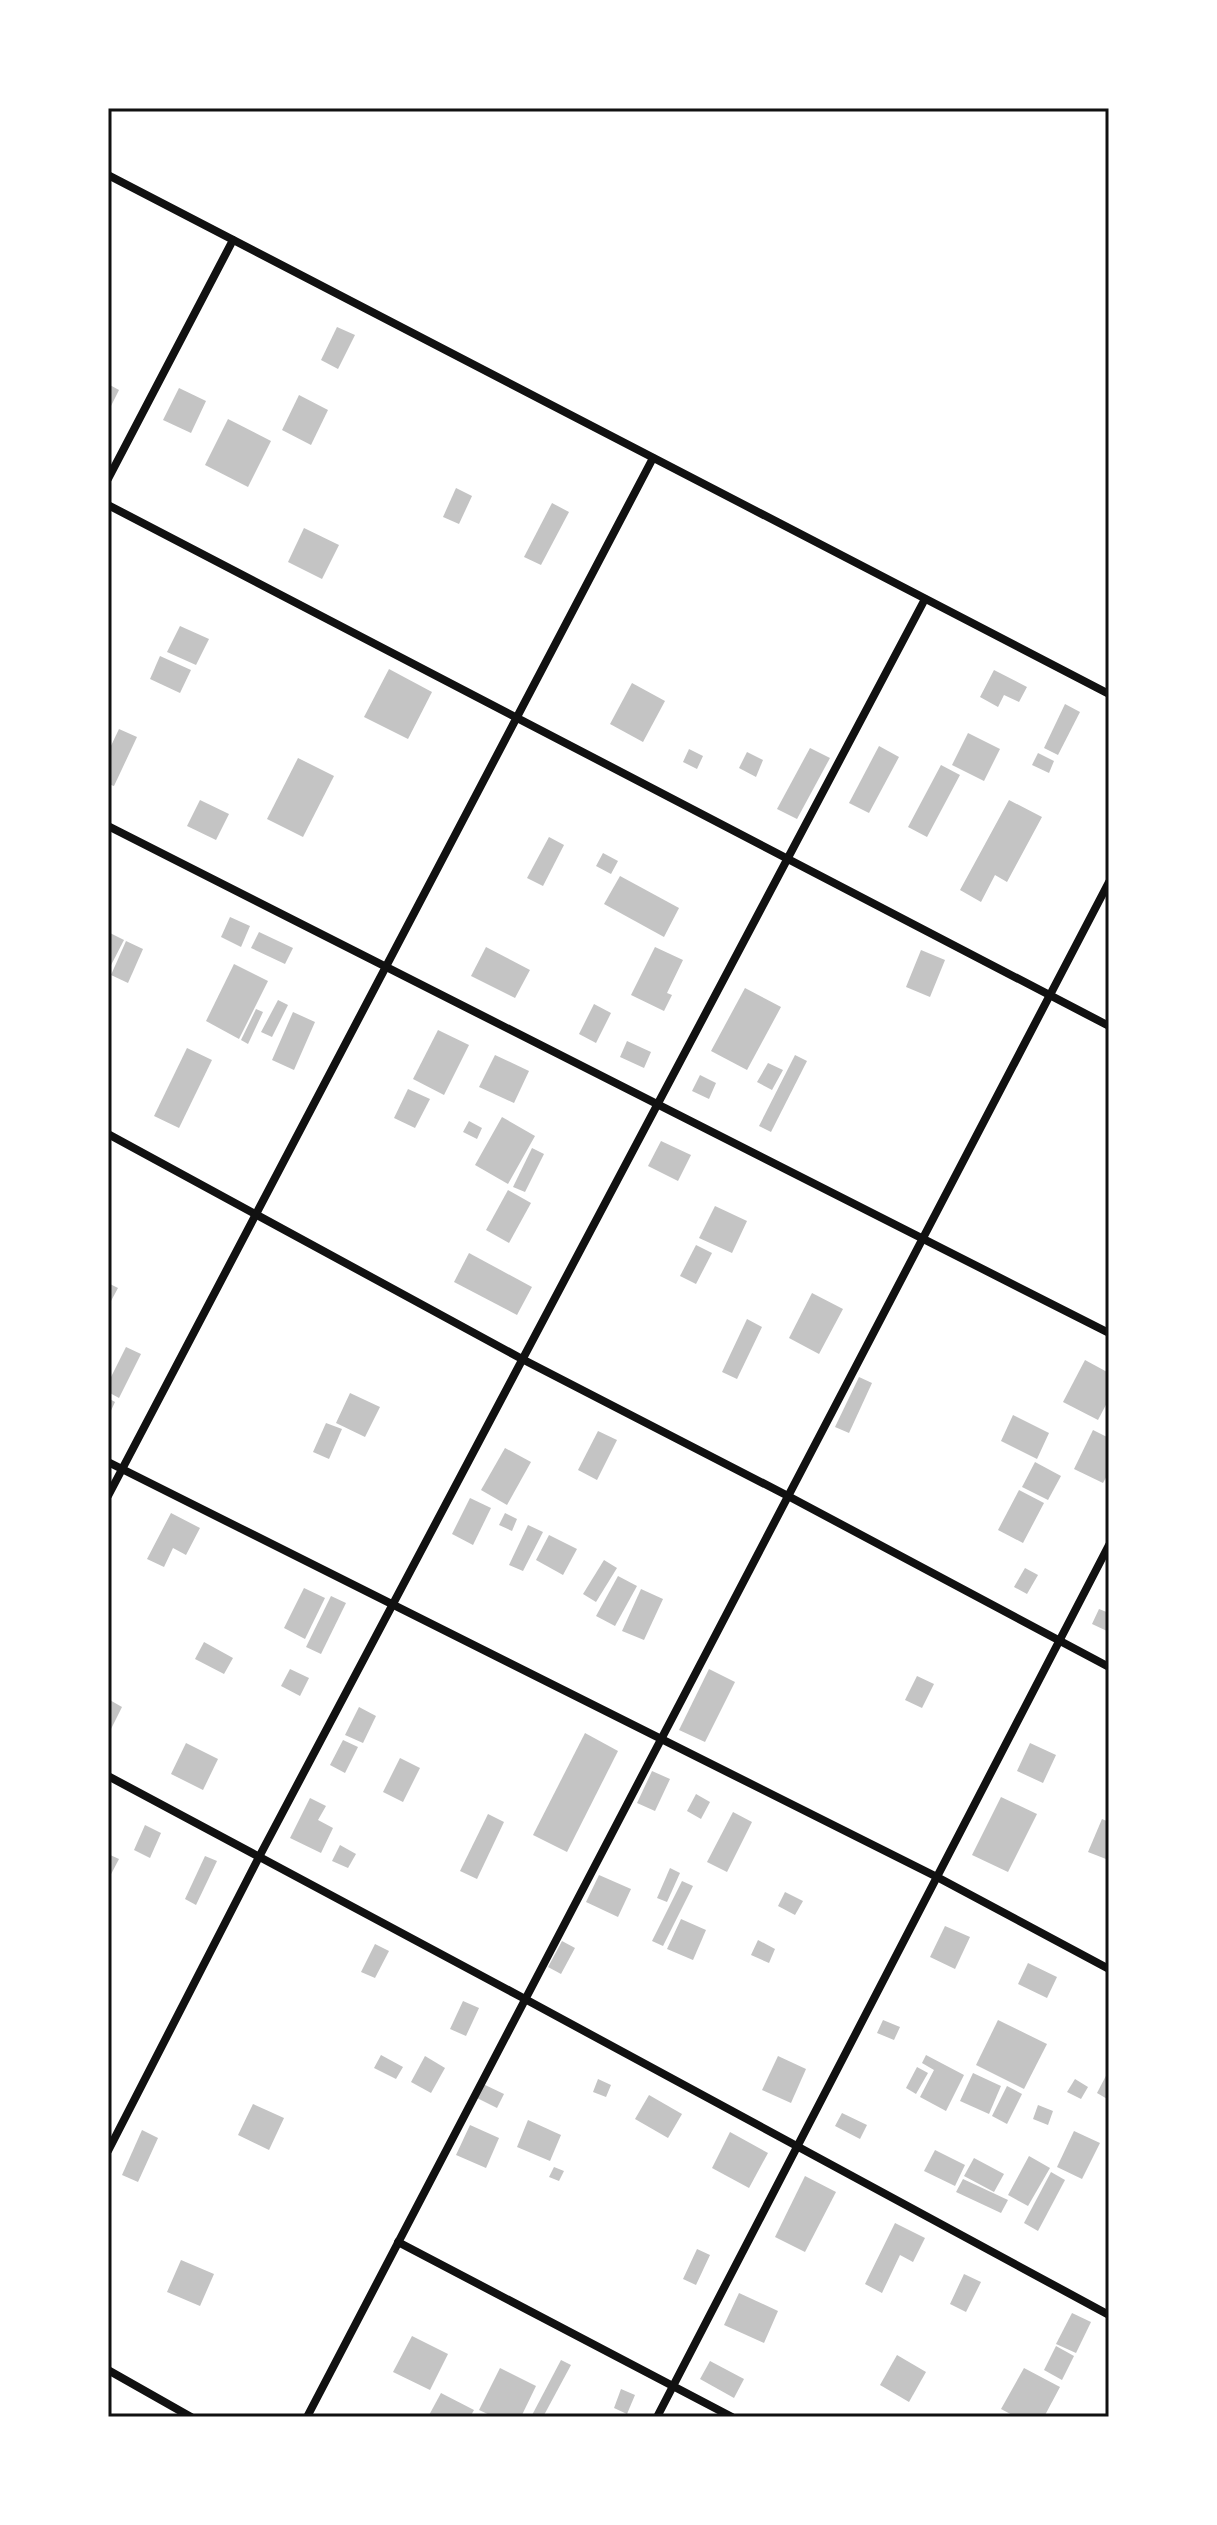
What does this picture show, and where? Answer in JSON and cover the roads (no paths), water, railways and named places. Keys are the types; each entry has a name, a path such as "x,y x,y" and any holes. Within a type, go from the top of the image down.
{"street":[{"path":"108,175 1109,694"},
{"path":"108,479 233,240"},
{"path":"108,1496 653,458"},
{"path":"108,505 1109,1026"},
{"path":"108,2151 259,1857 925,599"},
{"path":"108,826 1109,1333"},
{"path":"307,2417 1109,882"},
{"path":"108,1134 522,1359 1109,1667"},
{"path":"108,1462 937,1877 1109,1969"},
{"path":"657,2417 1109,1545"},
{"path":"108,1776 1109,2315"},
{"path":"398,2242 732,2417"},
{"path":"108,2370 191,2417"}]}
